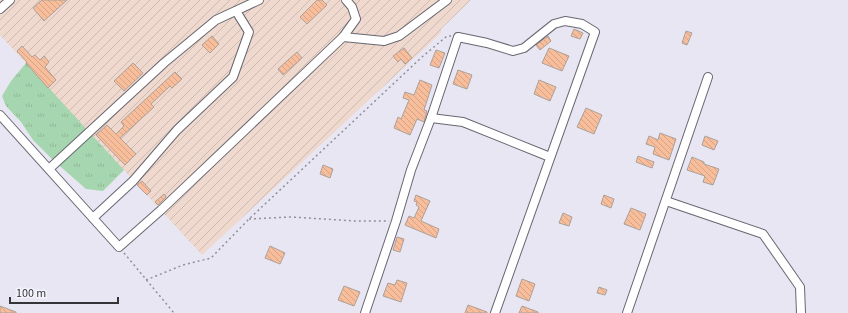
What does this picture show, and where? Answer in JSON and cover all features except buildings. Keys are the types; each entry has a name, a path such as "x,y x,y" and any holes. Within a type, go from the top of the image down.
{"street":[{"path":"0,9 10,0"},
{"path":"49,169 164,63 216,20 258,0"},
{"path":"0,115 119,247 161,210 343,37 356,19 352,6 346,0"},
{"path":"343,37 384,41 399,36 447,0"},
{"path":"93,218 133,180 177,130 233,76 249,32 236,11"},
{"path":"365,313 411,170 431,118 458,37 487,43 513,51 524,48 554,24 565,21 582,24 594,32 495,313"},
{"path":"627,313 708,77"},
{"path":"431,118 463,122 550,157"},
{"path":"666,201 763,234 800,287 801,313"}],"path":[{"path":"146,280 183,266 211,258 249,219 422,57 447,36 458,37"},
{"path":"249,219 291,217 355,221 396,220"},
{"path":"119,247 174,313"}],"shaded area":[{"path":"0,0 471,0 441,29 441,33 202,255 0,35"}],"green space":[{"path":"26,63 124,170 103,191 86,189 33,140 21,122 6,106 2,96 11,81"}]}
